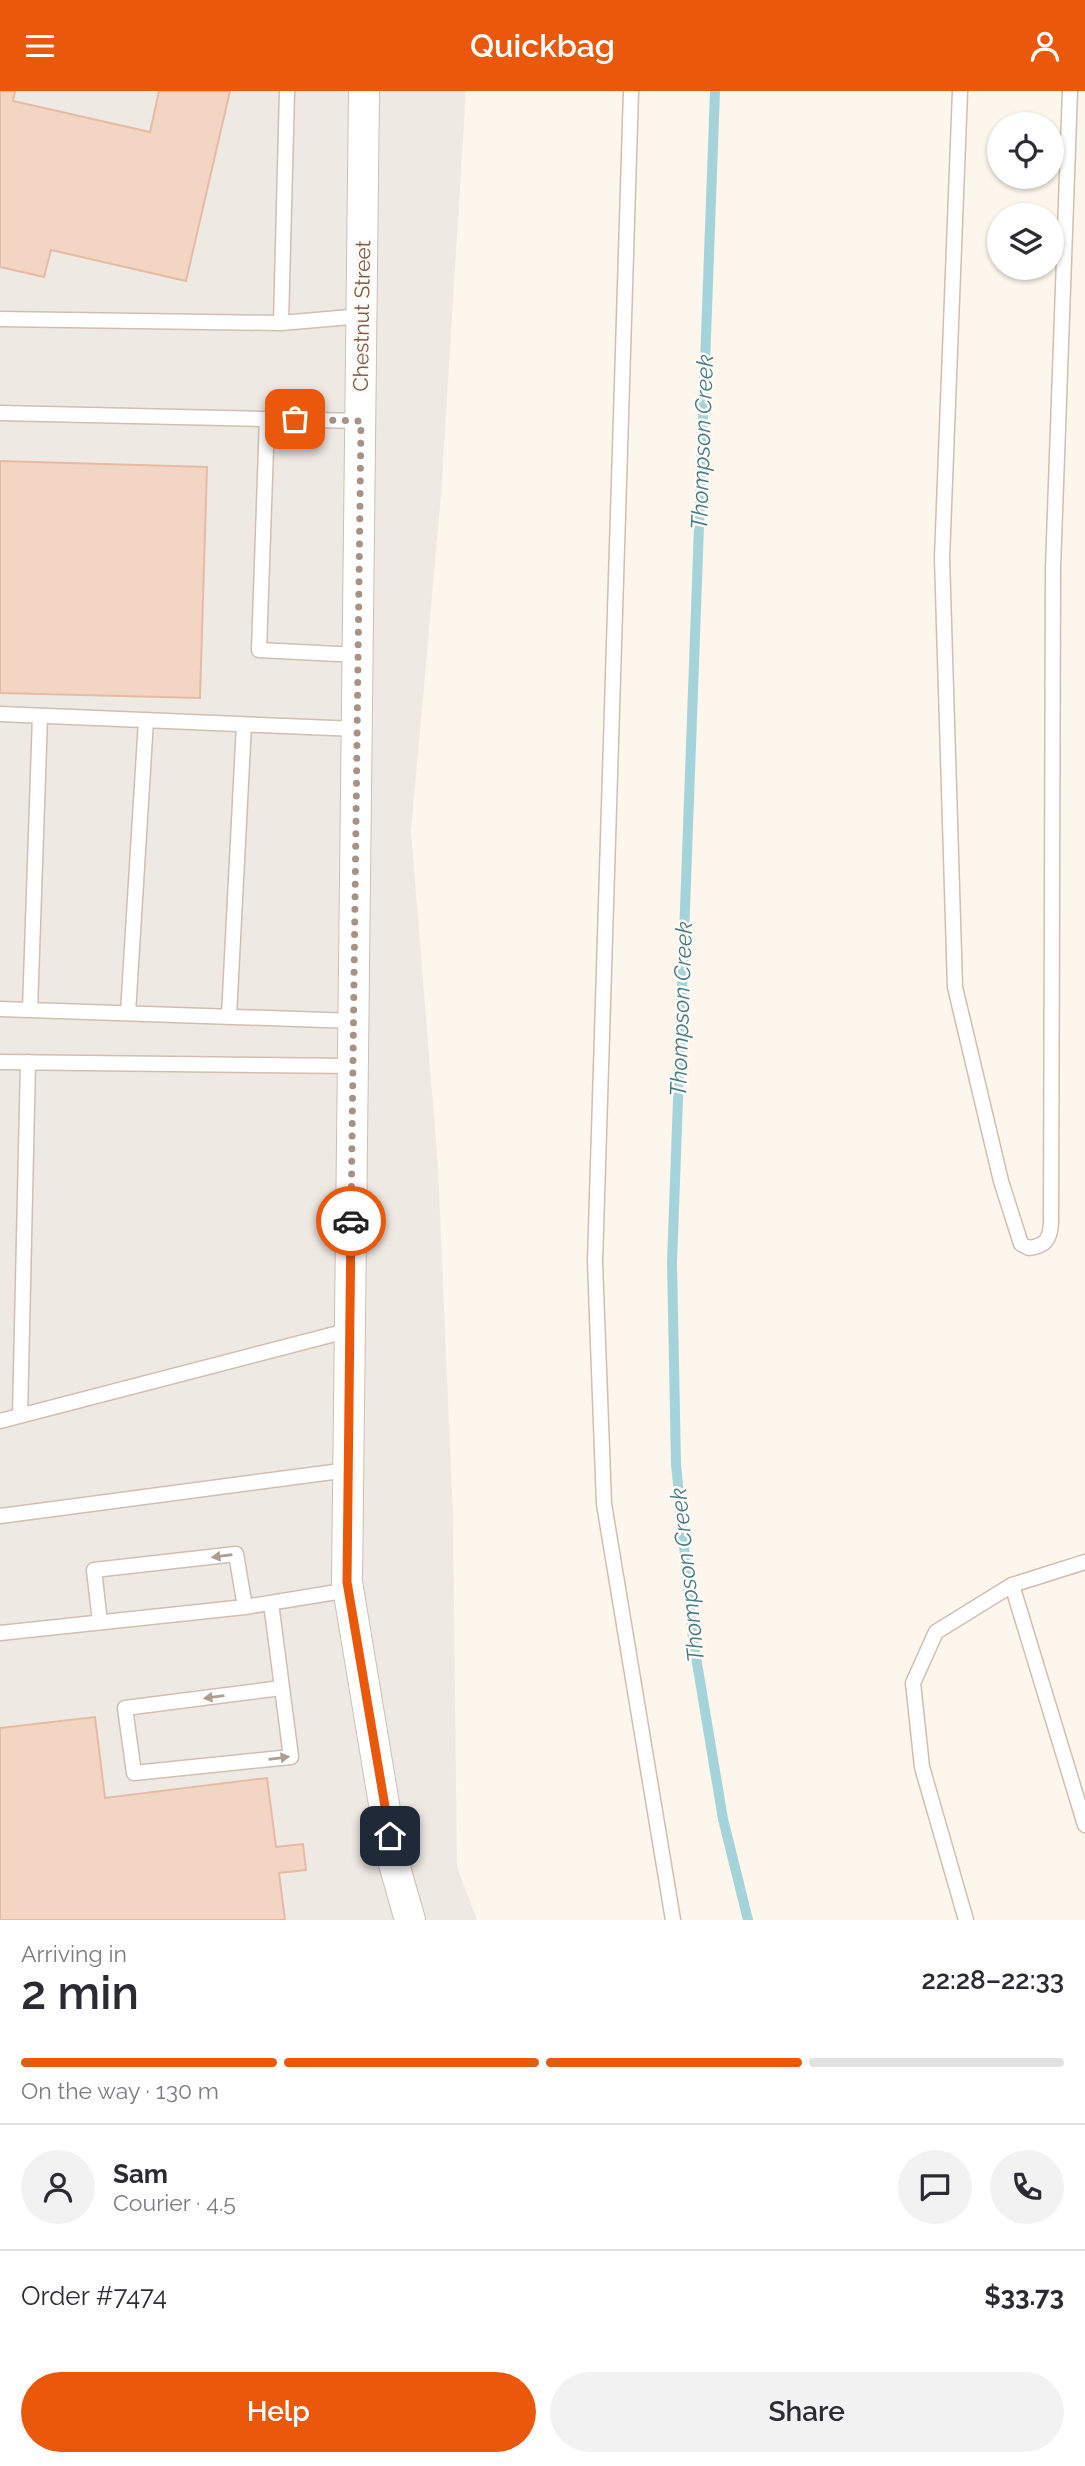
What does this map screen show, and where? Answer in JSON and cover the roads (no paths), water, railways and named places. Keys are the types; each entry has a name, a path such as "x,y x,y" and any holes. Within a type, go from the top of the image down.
{"street":[{"name":"Chestnut Street","path":"365,91 348,1470 349,1590 394,1864 410,1920"}],"lane":[{"path":"281,323 287,91"},
{"path":"631,91 595,1262 604,1504 673,1920"},
{"path":"960,91 942,558 955,987 1001,1181 1021,1244 1029,1248 1045,1243 1050,1236 1051,1223 1053,568 1070,91"},
{"path":"0,319 281,323 362,316"},
{"path":"0,413 361,421"},
{"path":"267,419 259,650 358,655"},
{"path":"0,714 357,729"},
{"path":"30,1010 40,716"},
{"path":"128,1013 146,720"},
{"path":"229,1016 244,724"},
{"path":"0,1009 354,1021"},
{"path":"0,1062 353,1066"},
{"path":"20,1416 28,1062"},
{"path":"0,1421 350,1330"},
{"path":"0,1516 348,1470"},
{"path":"100,1622 94,1570 236,1554 245,1607"},
{"path":"966,1920 922,1767 913,1683 936,1632 1012,1585 1085,1562"},
{"path":"1012,1585 1085,1825"},
{"path":"0,1633 245,1607 349,1590"},
{"path":"271,1602 291,1757 134,1773 125,1708 281,1688"}],"waterway":[{"name":"Thompson Creek","path":"715,91 672,1263 676,1464 693,1639 723,1819 748,1920"}]}
